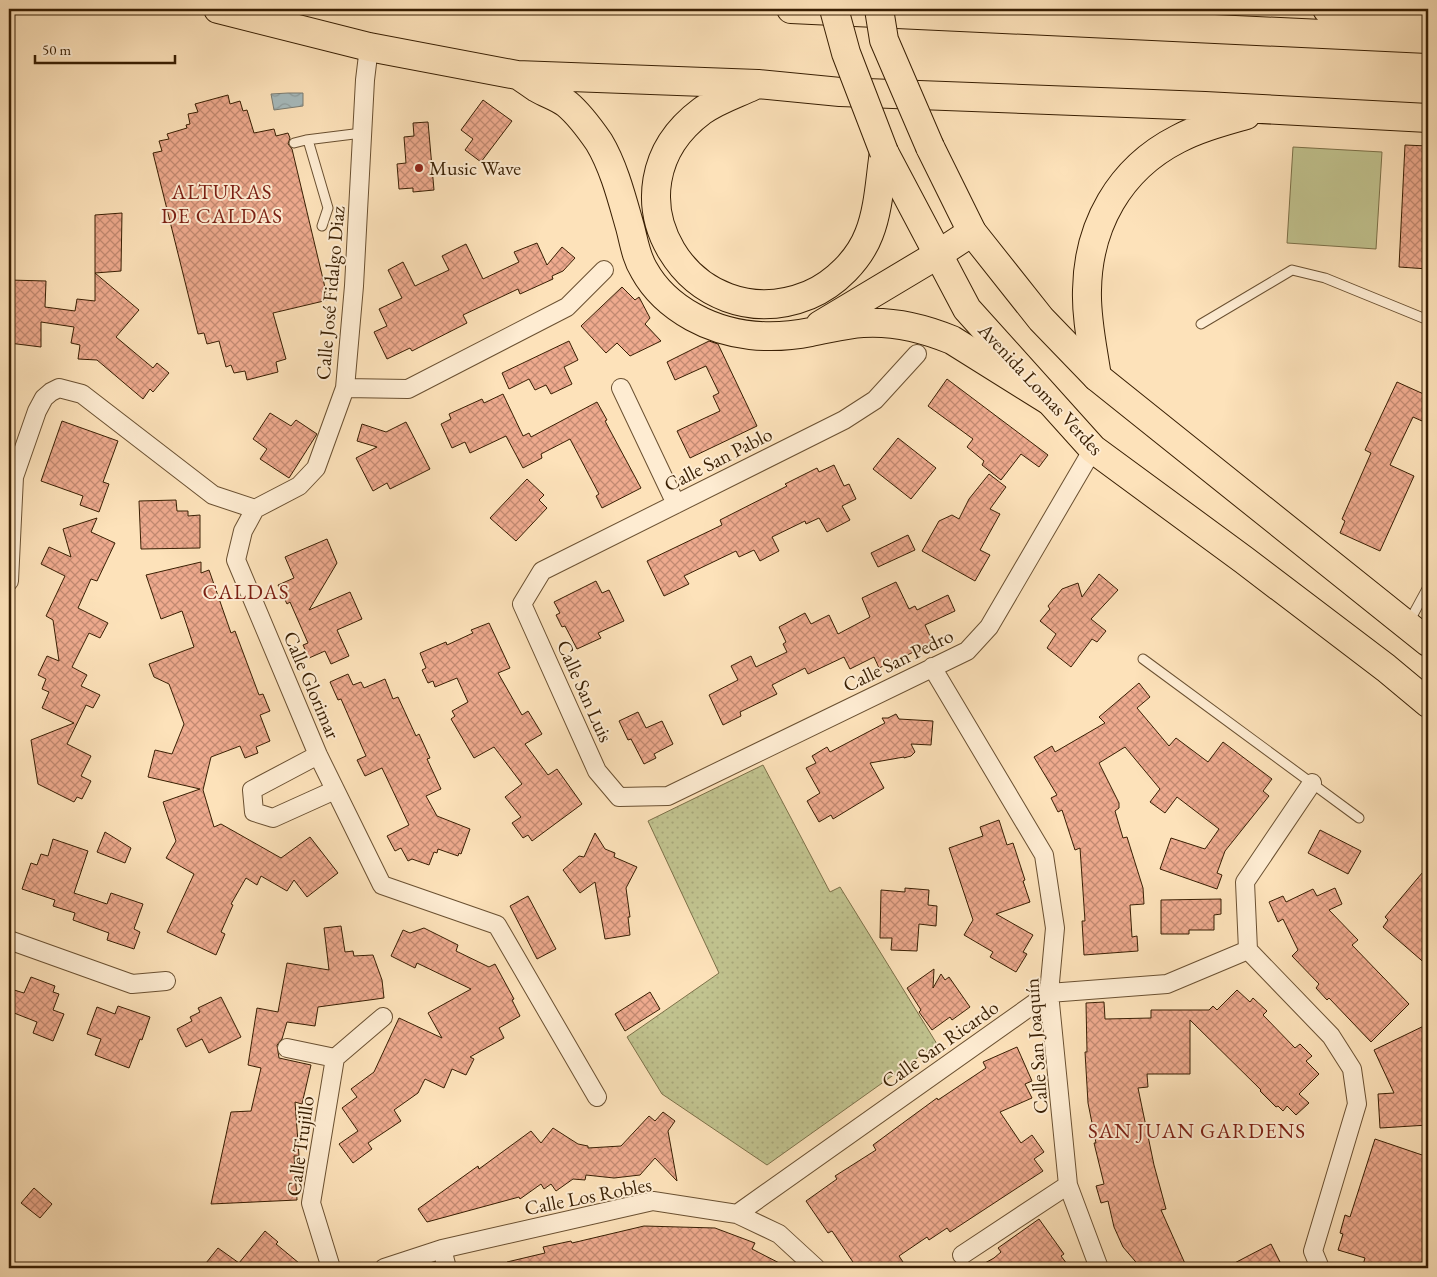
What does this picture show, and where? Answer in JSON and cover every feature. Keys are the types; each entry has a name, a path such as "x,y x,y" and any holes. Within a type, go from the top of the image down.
{"main road":[{"path":"218,9 368,47 517,74 758,84 840,92 1204,106 1428,118"},
{"path":"791,9 1428,39"},
{"name":"Avenida Lomas Verdes","path":"834,9 846,53 884,152 967,309 1093,449 1244,560 1386,668 1428,703"},
{"path":"879,9 884,40 930,148 972,232 1041,319 1097,377 1418,633"},
{"path":"1327,9 1428,13"},
{"path":"517,74 566,104 586,124 600,143 621,197 637,255 648,277 664,296 692,317 729,332 767,337 811,332 844,325 898,324 935,333 970,351 1048,400"},
{"path":"758,84 712,105 695,117 672,144 658,181 657,210 664,237 670,250 693,277 714,291 738,300 769,304 787,302 804,297 818,291 837,278 856,257 869,236 873,223 884,152"},
{"path":"1097,377 1087,303 1088,275 1091,247 1110,201 1130,175 1144,161 1176,140 1216,123 1261,110"},
{"path":"811,332 821,323 937,255 972,232"}],"street":[{"name":"Calle José Fidalgo Diaz","path":"254,509 299,486 316,468 345,388 354,286 368,47"},
{"path":"345,388 408,388 567,308 604,270"},
{"name":"Calle San Pablo","path":"531,590 542,571 844,420 875,400 917,354"},
{"path":"9,581 14,477 37,411 44,398 58,388 82,394 213,495 254,509"},
{"path":"620,388 676,504"},
{"name":"Calle San Pedro","path":"630,797 668,796 967,650 989,627 1093,449"},
{"name":"Calle Glorimar","path":"254,509 243,531 236,560 318,754 382,885 496,925 597,1097"},
{"name":"Calle San Luis","path":"531,590 522,604 598,771 619,797 630,797"},
{"name":"Calle San Joaquín","path":"932,667 1044,855 1055,928 1049,993 1068,1185 1099,1268"},
{"path":"318,754 252,790 254,812 273,818 335,790"},
{"path":"1312,783 1245,882 1248,950 1331,1036 1352,1069 1357,1104 1313,1250 1320,1268"},
{"path":"9,940 132,984 166,981"},
{"path":"1049,993 1167,984 1248,950"},
{"name":"Calle San Ricardo","path":"737,1214 1049,993"},
{"path":"287,1048 335,1058 383,1017"},
{"name":"Calle Trujillo","path":"331,1268 311,1203 335,1058"},
{"path":"962,1255 1068,1185"},
{"name":"Calle Los Robles","path":"384,1268 442,1249 653,1201 737,1214 779,1234 816,1268"},
{"path":"442,1249 447,1268"}],"lane":[{"path":"294,143 362,133"},
{"path":"308,140 328,208 322,226"},
{"path":"1201,324 1292,270 1325,278 1428,320"},
{"path":"1418,633 1428,587"},
{"path":"1143,659 1359,818"}],"green space":[{"path":"1293,147 1382,152 1376,249 1287,243"},
{"path":"763,765 830,892 840,887 937,1044 767,1165 662,1094 627,1037 719,973 648,821"}],"water":[{"path":"303,93 303,106 274,110 271,94"}],"building":[{"path":"228,95 230,104 240,101 243,111 247,110 254,133 274,129 276,136 288,133 290,138 288,144 292,149 328,300 273,313 286,359 276,362 278,372 247,380 245,371 234,373 231,365 226,367 219,341 207,344 204,333 198,334 153,153 162,151 159,141 169,139 167,134 187,128 186,125 190,124 188,114 198,112 195,104"},
{"path":"483,100 512,121 481,162 465,150 473,139 461,130"},
{"path":"428,122 434,190 413,192 413,188 399,189 397,164 406,163 404,137 414,136 413,123"},
{"path":"1405,145 1428,146 1428,269 1399,267"},
{"path":"122,213 121,271 95,273 95,215"},
{"path":"537,243 547,265 562,247 575,258 563,271 552,276 553,279 520,294 518,289 463,315 467,323 412,351 410,348 387,359 374,332 387,326 379,309 402,298 388,270 403,262 415,286 449,270 442,256 466,244 483,279 519,262 514,252"},
{"path":"95,273 139,310 116,337 153,368 157,363 169,373 153,392 150,389 143,399 97,360 78,359 80,345 71,343 74,327 41,322 41,347 9,343 9,280 46,281 45,307 75,311 77,299 95,301"},
{"path":"622,287 635,300 639,297 650,318 645,324 661,341 630,356 617,343 606,353 581,326"},
{"path":"569,341 578,360 564,367 572,384 551,394 546,385 535,390 529,379 509,389 502,373"},
{"path":"709,341 718,344 757,426 690,458 677,431 720,411 713,396 719,393 706,366 675,380 667,362"},
{"path":"947,379 1048,455 1039,467 1021,454 1001,480 982,465 984,461 967,447 973,439 928,406"},
{"path":"1397,382 1428,396 1428,408 1422,421 1413,417 1390,465 1414,476 1380,551 1340,533 1345,521 1342,519 1371,453 1365,450"},
{"path":"503,394 523,436 529,433 531,437 597,402 607,420 605,421 641,488 602,508 596,496 599,494 570,439 541,454 542,458 523,468 506,436 470,453 465,442 452,448 441,424 451,419 449,414 482,399 484,403"},
{"path":"270,413 291,426 296,420 317,434 289,478 260,459 267,449 253,439"},
{"path":"62,421 118,441 103,482 109,484 99,512 80,505 83,496 41,481"},
{"path":"406,422 430,469 390,489 387,483 373,491 356,458 377,447 357,441 362,424 386,432"},
{"path":"898,438 936,468 911,499 873,469"},
{"path":"834,465 844,486 849,484 856,499 842,506 850,520 827,532 819,518 806,524 805,521 772,537 779,551 760,561 754,550 739,557 736,551 684,576 689,584 664,596 647,561 722,525 720,520 787,486 785,484 817,468 819,472"},
{"path":"989,474 1006,487 990,509 1000,514 980,550 990,555 975,581 922,551 939,521 952,515 959,519 969,499"},
{"path":"527,479 544,495 539,500 547,508 516,541 490,518"},
{"path":"176,500 177,511 188,511 188,516 200,515 200,548 141,549 139,501"},
{"path":"97,518 91,532 115,543 97,581 91,579 78,608 108,623 100,638 89,633 72,667 87,675 81,686 100,695 93,708 86,705 67,744 91,756 81,776 91,781 82,799 77,797 74,802 38,784 31,740 74,723 42,708 49,692 42,689 46,679 38,675 47,656 59,661 53,620 46,616 65,576 41,564 49,547 71,557 63,529"},
{"path":"908,535 915,550 878,567 871,553"},
{"path":"327,539 337,563 309,610 350,592 362,619 337,630 349,656 331,664 325,651 309,658 303,645 308,643 290,602 287,604 278,585 294,578 285,557"},
{"path":"201,562 201,573 209,570 231,633 235,631 259,695 263,694 270,711 260,715 270,741 256,747 258,753 245,758 240,746 211,757 203,790 214,827 221,824 281,858 310,837 338,873 307,897 294,880 287,891 261,876 257,885 246,878 231,904 233,905 221,932 225,934 216,955 167,932 194,874 166,858 176,841 163,802 200,789 148,777 155,750 172,754 184,724 169,684 154,677 149,664 194,647 182,611 161,619 146,575"},
{"path":"1099,574 1118,590 1091,619 1106,631 1097,642 1092,639 1071,667 1047,648 1056,634 1040,621 1050,609 1048,606 1062,589 1078,583 1082,597"},
{"path":"596,581 602,593 609,590 624,621 598,633 601,638 577,649 565,626 562,627 556,615 560,613 554,602"},
{"path":"896,582 909,609 915,606 917,610 948,595 955,611 925,625 933,643 879,668 874,657 850,669 844,657 808,674 805,668 772,685 777,694 740,712 741,716 723,725 709,695 738,680 731,666 751,656 756,667 787,652 783,644 786,642 779,627 805,613 811,624 829,615 838,634 870,617 862,598"},
{"path":"489,623 510,668 498,673 522,715 528,711 542,734 525,744 548,775 557,769 582,804 532,841 528,835 523,838 512,823 521,817 505,797 522,784 494,747 474,758 451,719 455,716 452,711 468,702 457,678 435,687 433,681 428,683 422,670 426,668 420,653 446,642 447,645 473,633 471,630"},
{"path":"348,674 353,685 361,682 364,688 385,679 393,699 398,697 416,736 419,734 430,758 427,759 441,789 426,796 437,816 470,829 461,854 459,853 458,856 438,849 437,853 434,852 429,865 412,859 408,861 401,848 395,851 387,836 409,825 382,768 365,776 357,760 366,756 341,699 338,700 330,682"},
{"path":"1139,683 1150,697 1137,708 1169,746 1176,738 1208,762 1223,742 1272,779 1263,791 1269,796 1225,851 1217,873 1222,875 1217,889 1160,869 1171,838 1205,849 1219,829 1177,797 1165,813 1150,802 1160,789 1125,747 1099,763 1119,803 1119,808 1115,811 1123,838 1127,837 1143,888 1144,904 1130,905 1132,937 1137,936 1138,951 1084,955 1082,921 1085,921 1080,848 1075,850 1062,810 1058,812 1051,798 1057,795 1034,757 1052,746 1055,752 1105,723 1099,717"},
{"path":"638,712 646,728 662,721 673,744 654,754 656,758 644,764 631,739 628,740 619,721"},
{"path":"896,714 899,719 933,721 931,745 911,744 915,752 911,756 870,763 884,788 833,819 831,815 819,822 807,801 820,793 806,768 816,763 812,756 827,747 830,752 885,723 882,718 888,718"},
{"path":"999,820 1007,845 1013,843 1030,902 996,914 1033,935 1023,952 1027,954 1016,972 990,957 993,952 964,935 973,920 949,848 983,836 980,827"},
{"path":"1320,830 1361,851 1348,874 1308,853"},
{"path":"105,832 131,848 125,863 97,852"},
{"path":"595,833 605,849 615,853 614,857 637,867 626,888 630,917 628,917 630,935 605,939 595,882 580,893 563,870 579,856 584,857"},
{"path":"53,839 88,851 74,893 107,904 111,893 143,904 134,929 140,932 134,949 107,940 109,933 73,920 75,913 53,906 55,900 22,889 31,863 37,865 41,854 48,856"},
{"path":"1428,866 1428,966 1383,927 1388,920 1385,917"},
{"path":"905,888 929,890 928,905 937,906 936,926 919,924 917,951 891,950 892,938 880,938 881,890 905,892"},
{"path":"1335,888 1342,904 1329,910 1358,940 1352,945 1409,1004 1371,1042 1329,998 1327,1000 1316,988 1319,984 1292,956 1298,950 1283,919 1278,922 1269,902 1283,896 1286,902 1313,889 1317,896"},
{"path":"528,896 556,949 537,959 510,906"},
{"path":"1221,899 1221,914 1214,915 1214,930 1189,930 1189,934 1161,934 1161,900"},
{"path":"341,926 345,952 353,951 354,956 373,955 382,980 384,998 318,1007 315,1026 287,1022 282,1039 277,1045 279,1058 311,1065 302,1104 295,1102 299,1156 294,1156 297,1200 211,1204 231,1112 251,1111 261,1068 248,1065 257,1008 278,1012 287,963 329,970 324,928"},
{"path":"424,928 458,945 456,951 489,967 495,964 514,999 512,1000 520,1016 499,1028 504,1038 470,1057 474,1059 466,1075 452,1069 444,1088 425,1079 418,1093 394,1110 401,1121 368,1143 372,1149 353,1163 339,1144 358,1131 342,1108 357,1097 351,1089 374,1072 399,1018 442,1038 428,1013 471,989 417,963 415,968 391,956 403,930 410,933"},
{"path":"934,969 933,988 941,974 945,980 949,977 970,1007 952,1020 950,1017 932,1030 919,1012 921,1010 907,988"},
{"path":"31,977 55,986 53,992 59,994 53,1010 64,1014 53,1041 33,1033 37,1022 9,1011 9,1003 14,990 24,993"},
{"path":"1237,990 1250,1002 1253,998 1267,1011 1263,1015 1295,1048 1300,1044 1312,1056 1306,1061 1319,1074 1299,1094 1309,1103 1296,1115 1287,1106 1283,1111 1278,1106 1276,1107 1190,1020 1190,1074 1147,1074 1148,1087 1138,1088 1154,1165 1166,1209 1161,1210 1187,1268 1141,1268 1123,1247 1114,1227 1108,1201 1101,1203 1096,1186 1104,1184 1094,1143 1096,1143 1088,1103 1085,1052 1087,1052 1086,1003 1104,1002 1105,1019 1151,1018 1151,1010 1209,1010 1213,1006 1217,1010"},
{"path":"650,992 660,1009 625,1031 615,1014"},
{"path":"221,997 241,1037 209,1053 202,1039 186,1047 177,1029 192,1021 190,1017 200,1012 198,1008"},
{"path":"118,1006 150,1017 129,1068 95,1055 101,1039 87,1034 97,1007 115,1014"},
{"path":"1428,1024 1428,1125 1380,1128 1378,1094 1394,1093 1374,1050"},
{"path":"1017,1047 1032,1081 1025,1084 1032,1098 1000,1112 1021,1143 1032,1135 1044,1152 1034,1159 1043,1171 950,1232 947,1228 929,1240 927,1237 899,1256 907,1268 857,1268 832,1231 828,1233 806,1201 837,1179 835,1176 876,1150 873,1145 937,1098 938,1100 986,1068 983,1062"},
{"path":"663,1112 675,1121 668,1131 677,1181 655,1158 640,1175 614,1178 586,1175 585,1180 573,1179 556,1191 551,1184 544,1189 541,1184 520,1199 519,1197 427,1222 418,1209 478,1166 479,1169 531,1131 541,1143 553,1128 578,1144 588,1146 588,1148 621,1146 649,1116 655,1121"},
{"path":"1375,1139 1428,1157 1428,1268 1362,1268 1365,1258 1338,1250 1343,1234 1340,1233 1345,1215 1350,1217"},
{"path":"34,1188 52,1204 40,1218 21,1203"},
{"path":"1039,1219 1064,1254 1061,1256 1070,1268 976,1268 994,1258 1001,1252 998,1248"},
{"path":"644,1226 715,1228 755,1243 752,1249 789,1268 656,1266 656,1268 508,1268 507,1262 545,1253 543,1247 571,1241 572,1243"},
{"path":"265,1231 278,1242 276,1244 305,1268 202,1268 218,1248 239,1263"},
{"path":"1271,1244 1280,1262 1269,1268 1225,1268"}],"place":[{"name":"Music Wave","path":"419,168"}],"district":[{"name":"ALTURAS DE CALDAS","path":"222,204"},
{"name":"CALDAS","path":"246,592"},
{"name":"SAN JUAN GARDENS","path":"1197,1131"}]}
